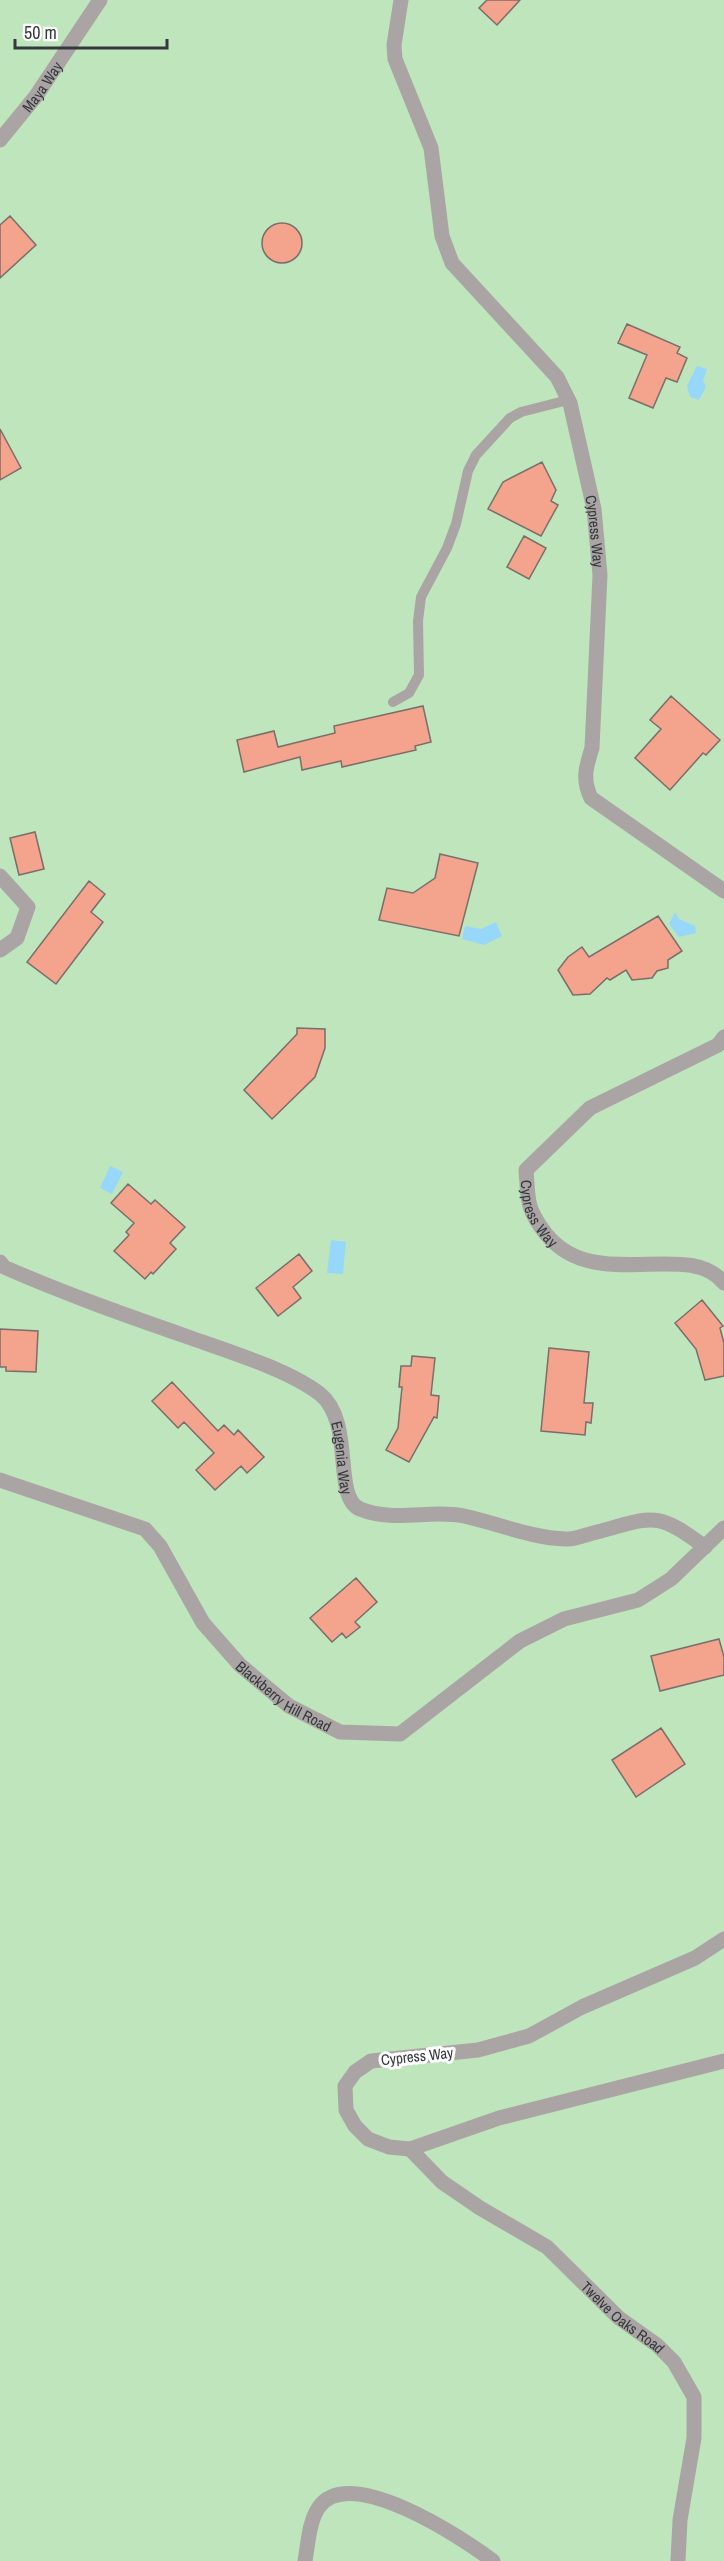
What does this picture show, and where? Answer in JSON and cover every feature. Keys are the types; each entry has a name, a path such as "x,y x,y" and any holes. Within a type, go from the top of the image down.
{"street":[{"name":"Maya Way","path":"0,140 36,96 100,0"},
{"name":"Cypress Way","path":"401,0 394,45 395,59 431,148 442,236 452,263 557,376 568,400 594,509 600,575 592,748 584,774 586,786 591,798 724,891"},
{"path":"0,876 27,907 17,938 0,950"},
{"name":"Cypress Way","path":"724,1037 718,1045 590,1108 526,1170 529,1204 537,1222 562,1251 579,1260 633,1266 683,1264 705,1268 724,1283"},
{"name":"Eugenia Way","path":"0,1262 4,1267 68,1295 222,1349 288,1376 322,1395 333,1414 342,1439 345,1488 349,1499 359,1509 394,1517 462,1515 504,1527 567,1540 642,1520 660,1519 677,1526 705,1547"},
{"name":"Blackberry Hill Road","path":"0,1480 145,1529 160,1546 203,1623 240,1665 289,1706 340,1732 400,1734 520,1641 564,1619 638,1600 671,1580 724,1528"},
{"name":"Cypress Way","path":"724,1939 695,1958 582,2007 529,2036 478,2050 371,2061 355,2072 345,2086 346,2110 355,2126 368,2139 389,2147 410,2149 499,2118 724,2061"},
{"name":"Twelve Oaks Road","path":"410,2149 442,2182 480,2208 547,2247 619,2318 657,2345 674,2362 694,2397 694,2438 680,2520 678,2561"},
{"path":"305,2561 309,2535 319,2507 334,2495 351,2493 385,2501 422,2516 462,2537 493,2561"}],"lane":[{"path":"393,702 409,693 419,675 418,621 421,597 447,549 456,524 468,471 476,454 510,418 521,412 568,400"}],"green space":[{"path":"0,0 724,0 724,2561 0,2561"}],"water":[{"path":"697,366 707,369 703,381 706,387 699,400 690,397 687,386"},
{"path":"675,912 679,919 695,926 696,933 679,937 669,924"},
{"path":"496,922 502,936 484,945 462,939 465,926 481,929"},
{"path":"110,1166 123,1172 112,1194 100,1188"},
{"path":"331,1240 346,1242 343,1274 327,1273"}],"building":[{"path":"487,0 520,0 497,25 479,8"},
{"path":"10,216 36,245 0,278 0,225"},
{"path":"282,223 290,224 296,229 301,235 301,251 296,257 290,262 282,263 274,262 268,257 263,251 262,243 263,235 268,229 274,224"},
{"path":"627,324 680,347 677,353 687,358 677,382 666,378 653,408 629,398 647,355 618,343"},
{"path":"0,429 21,468 0,480"},
{"path":"542,462 556,490 551,501 558,505 541,536 488,509 503,482"},
{"path":"524,536 546,548 529,579 507,567"},
{"path":"671,696 720,740 706,755 703,753 670,790 635,758 661,729 650,720"},
{"path":"423,706 431,742 415,746 416,750 342,767 341,761 302,770 300,757 244,772 237,740 274,731 278,747 335,733 334,726"},
{"path":"35,832 44,869 19,875 10,838"},
{"path":"440,854 478,863 459,936 379,920 387,888 413,893 435,878"},
{"path":"89,881 105,894 91,912 103,922 56,984 27,962"},
{"path":"658,916 682,951 668,960 668,968 657,971 652,978 632,980 626,970 610,980 607,978 590,994 573,995 558,970 568,957 582,947 589,957"},
{"path":"297,1028 325,1029 325,1048 315,1077 272,1119 244,1090 297,1034"},
{"path":"128,1184 151,1204 155,1200 185,1227 170,1243 176,1249 153,1274 151,1272 145,1279 114,1251 129,1235 126,1232 134,1223 111,1203"},
{"path":"299,1254 312,1271 293,1287 301,1298 278,1316 256,1288"},
{"path":"702,1300 723,1326 720,1328 724,1343 724,1376 705,1380 696,1349 675,1323"},
{"path":"0,1329 38,1331 36,1372 6,1371 6,1367 0,1367"},
{"path":"549,1348 589,1352 584,1403 593,1403 591,1423 586,1422 585,1435 541,1431"},
{"path":"412,1356 435,1358 431,1395 439,1396 437,1418 434,1417 409,1462 386,1450 398,1428 402,1387 399,1387 401,1366 411,1366"},
{"path":"172,1382 218,1431 224,1425 234,1435 238,1430 264,1457 247,1473 241,1466 215,1490 196,1470 214,1453 184,1422 178,1428 152,1401"},
{"path":"356,1578 377,1602 355,1622 360,1627 346,1638 342,1633 332,1642 310,1618"},
{"path":"719,1639 724,1657 724,1675 660,1691 651,1656"},
{"path":"661,1728 685,1764 636,1797 612,1760"}]}
